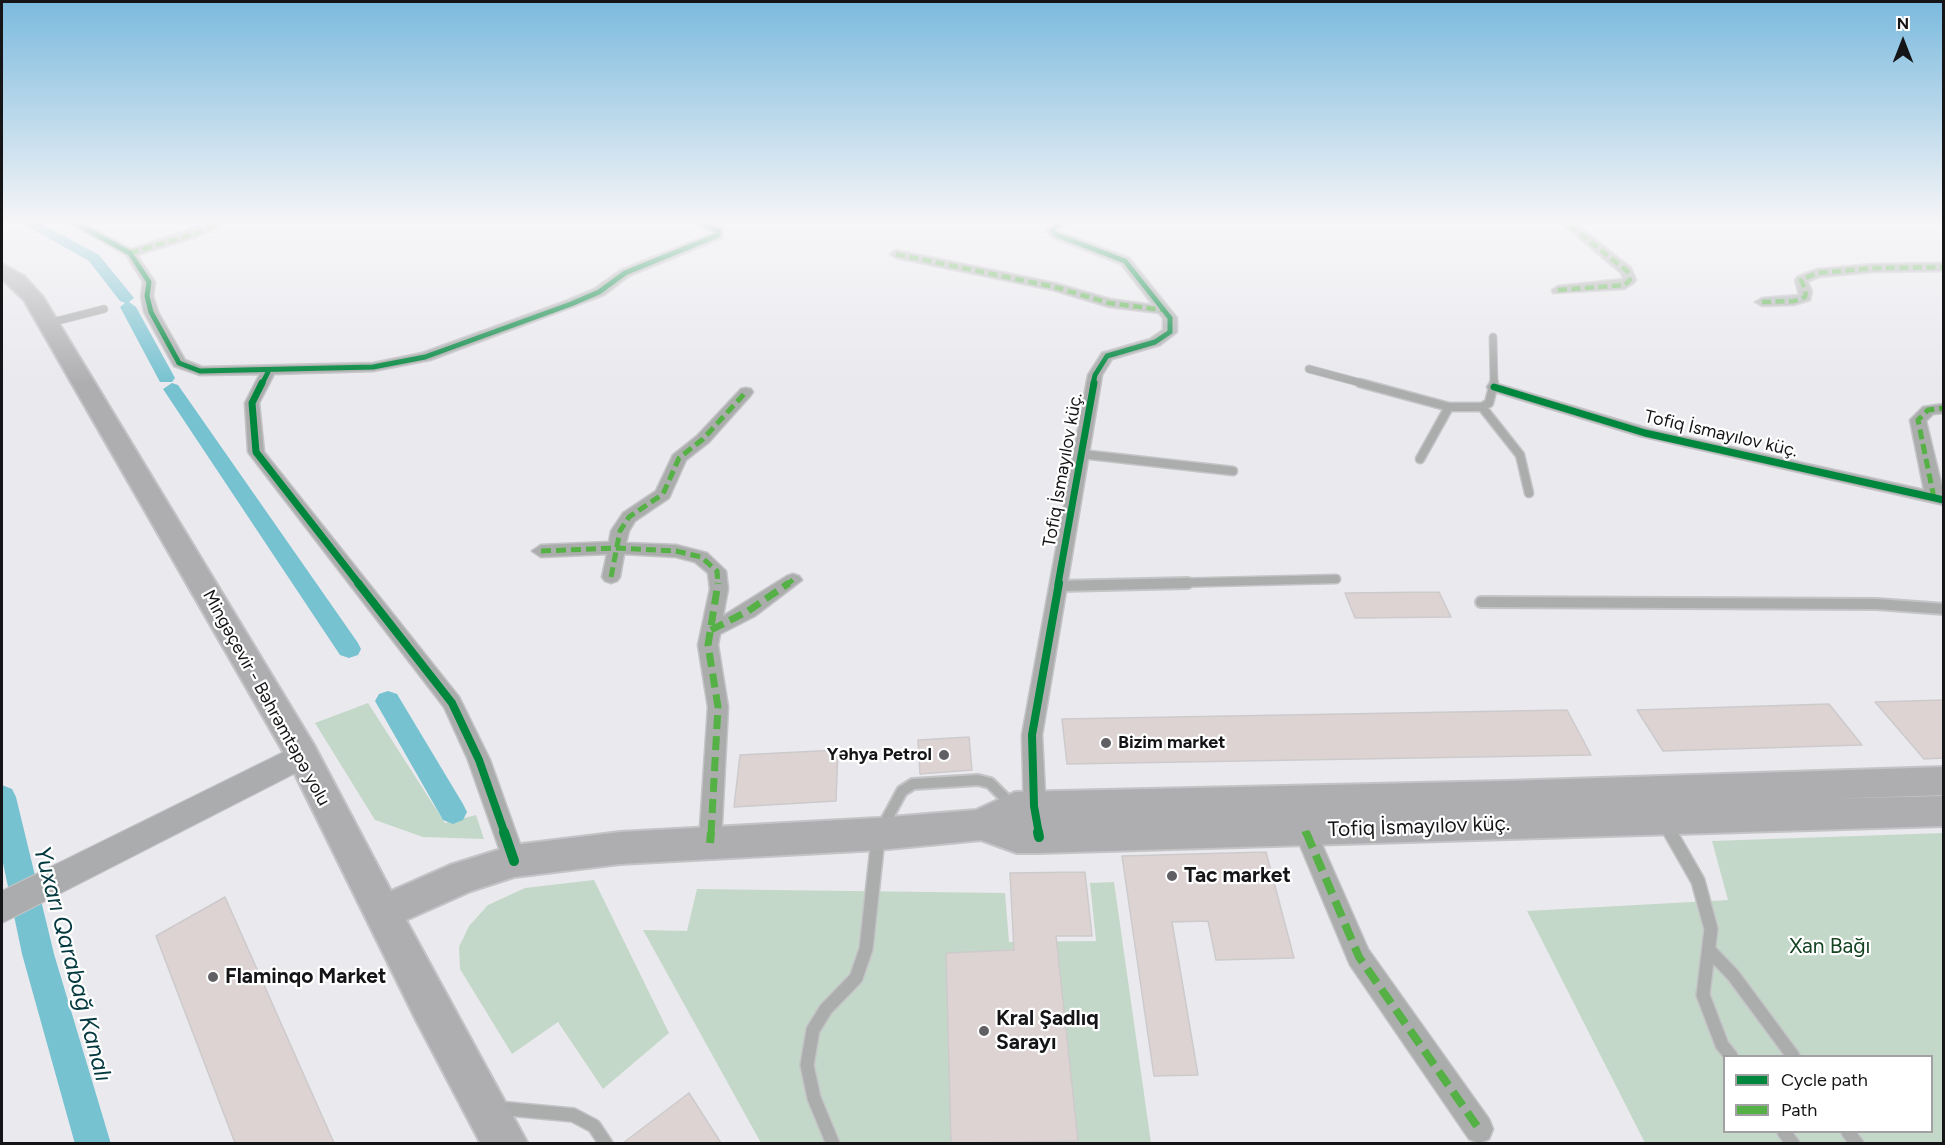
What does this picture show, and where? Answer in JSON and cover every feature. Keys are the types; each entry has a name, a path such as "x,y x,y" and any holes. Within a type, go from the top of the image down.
{"main road":[{"name":"Mingəçevir - Bəhrəmtəpə yolu","path":"12,276 33,297 49,323 302,755 430,1006 506,1143"},
{"path":"1029,817 1944,781"},
{"name":"Tofiq İsmayılov küç.","path":"878,834 981,825 1017,837 1029,817 1305,831 1944,811"},
{"path":"383,912 463,878 514,861 621,848 878,834"}],"street":[{"path":"145,276 149,282 147,296 151,312 179,363 200,371 373,367 425,357 571,304 599,292 620,276"},
{"path":"1004,276 1055,287 1109,303 1164,310"},
{"path":"1137,276 1164,310"},
{"path":"1558,290 1624,285 1630,280 1629,276"},
{"path":"1762,302 1794,301 1805,297 1806,291 1801,280 1805,276"},
{"name":"Tofiq İsmayılov küç.","path":"1029,817 1032,735 1095,375 1107,356 1155,342 1170,332 1170,318 1164,310"},
{"path":"269,370 252,403 256,452 452,704 479,760 514,861"},
{"name":"Tofiq İsmayılov küç.","path":"1494,387 1645,433 1939,499"},
{"path":"611,577 620,531 629,517 663,494 679,458 703,439 746,392"},
{"path":"1939,499 1918,420 1928,410 1944,408"},
{"path":"541,551 616,548 676,551 701,557 717,571 719,589 708,645 718,707 710,843"},
{"path":"711,630 748,611 793,580"},
{"path":"2,908 302,755"},
{"path":"1305,831 1359,957 1479,1129"}],"lane":[{"path":"49,323 104,309"},
{"path":"1309,369 1449,407 1482,407 1489,403 1494,387 1494,337"},
{"path":"1419,459 1449,407"},
{"path":"1482,407 1520,455 1529,493"},
{"path":"1081,454 1233,471"},
{"path":"1059,586 1336,579"},
{"path":"1481,602 1876,604 1944,609"},
{"path":"833,1143 814,1098 807,1065 813,1030 826,1009 856,978 866,950 878,834 902,791 913,784 978,780 990,783 1029,817"},
{"path":"1664,820 1698,881 1712,929 1703,995 1722,1045 1730,1055"},
{"path":"1709,950 1733,975 1792,1055"},
{"path":"486,1107 573,1114 594,1126 606,1143"}],"green space":[{"path":"368,703 445,823 476,815 484,839 423,837 375,820 315,723"},
{"name":"Xan Bağı","path":"1943,833 1943,1143 1645,1143 1527,911 1728,900 1712,841"},
{"path":"594,880 669,1033 603,1089 558,1022 512,1054 460,969 459,947 469,926 488,905 525,888"},
{"path":"1114,882 1151,1143 761,1143 643,930 687,931 697,889 1005,893 1009,942 1096,941 1090,883"}],"building":[{"path":"1439,592 1451,617 1355,618 1345,593"},
{"path":"1944,700 1944,758 1924,759 1875,702"},
{"path":"1829,704 1862,745 1663,751 1637,710"},
{"path":"1567,710 1591,755 1067,764 1062,719"},
{"path":"969,737 972,770 920,774 918,740"},
{"path":"838,750 836,801 734,807 740,755"},
{"path":"1266,852 1294,958 1216,960 1208,921 1172,922 1198,1075 1154,1076 1122,856"},
{"path":"1085,872 1092,936 1056,936 1078,1141 951,1143 946,953 1014,950 1010,873"},
{"path":"225,897 334,1143 235,1143 156,936"},
{"path":"689,1093 721,1143 623,1143"}],"waterway":[{"path":"109,276 126,298"},
{"path":"128,307 166,378"},
{"path":"172,389 349,649"},
{"path":"388,701 453,812"},
{"name":"Yuxarı Qarabağ Kanalı","path":"2,797 38,954 93,1144"}],"marked path":[{"path":"1004,276 1055,287 1109,303 1164,310"},
{"path":"1558,290 1624,285 1630,280 1629,276"},
{"path":"1762,302 1794,301 1805,297 1806,291 1801,280 1809,276"},
{"path":"611,577 620,531 629,517 663,494 679,458 703,439 746,392"},
{"path":"1934,498 1918,420 1928,410 1944,408"},
{"path":"541,551 616,548 676,551 701,557 717,571 719,589 708,645 718,707 710,843"},
{"path":"711,630 748,611 793,580"},
{"path":"1305,831 1359,957 1479,1129"}],"cycle path":[{"path":"145,276 149,282 147,296 151,312 179,363 200,371 373,367 425,357 571,304 599,292 620,276"},
{"path":"1039,837 1034,806 1032,735 1095,375 1107,356 1155,342 1170,332 1170,318 1137,276"},
{"path":"269,370 252,403 256,452 452,703 479,760 514,861"},
{"path":"1494,387 1645,433 1944,500"}],"place":[{"name":"Bizim market","path":"1106,743"},
{"name":"Yəhya Petrol","path":"944,755"},
{"name":"Tac market","path":"1172,876"},
{"name":"Flaminqo Market","path":"213,977"},
{"name":"Kral Şadlıq Sarayı","path":"984,1031"}]}
